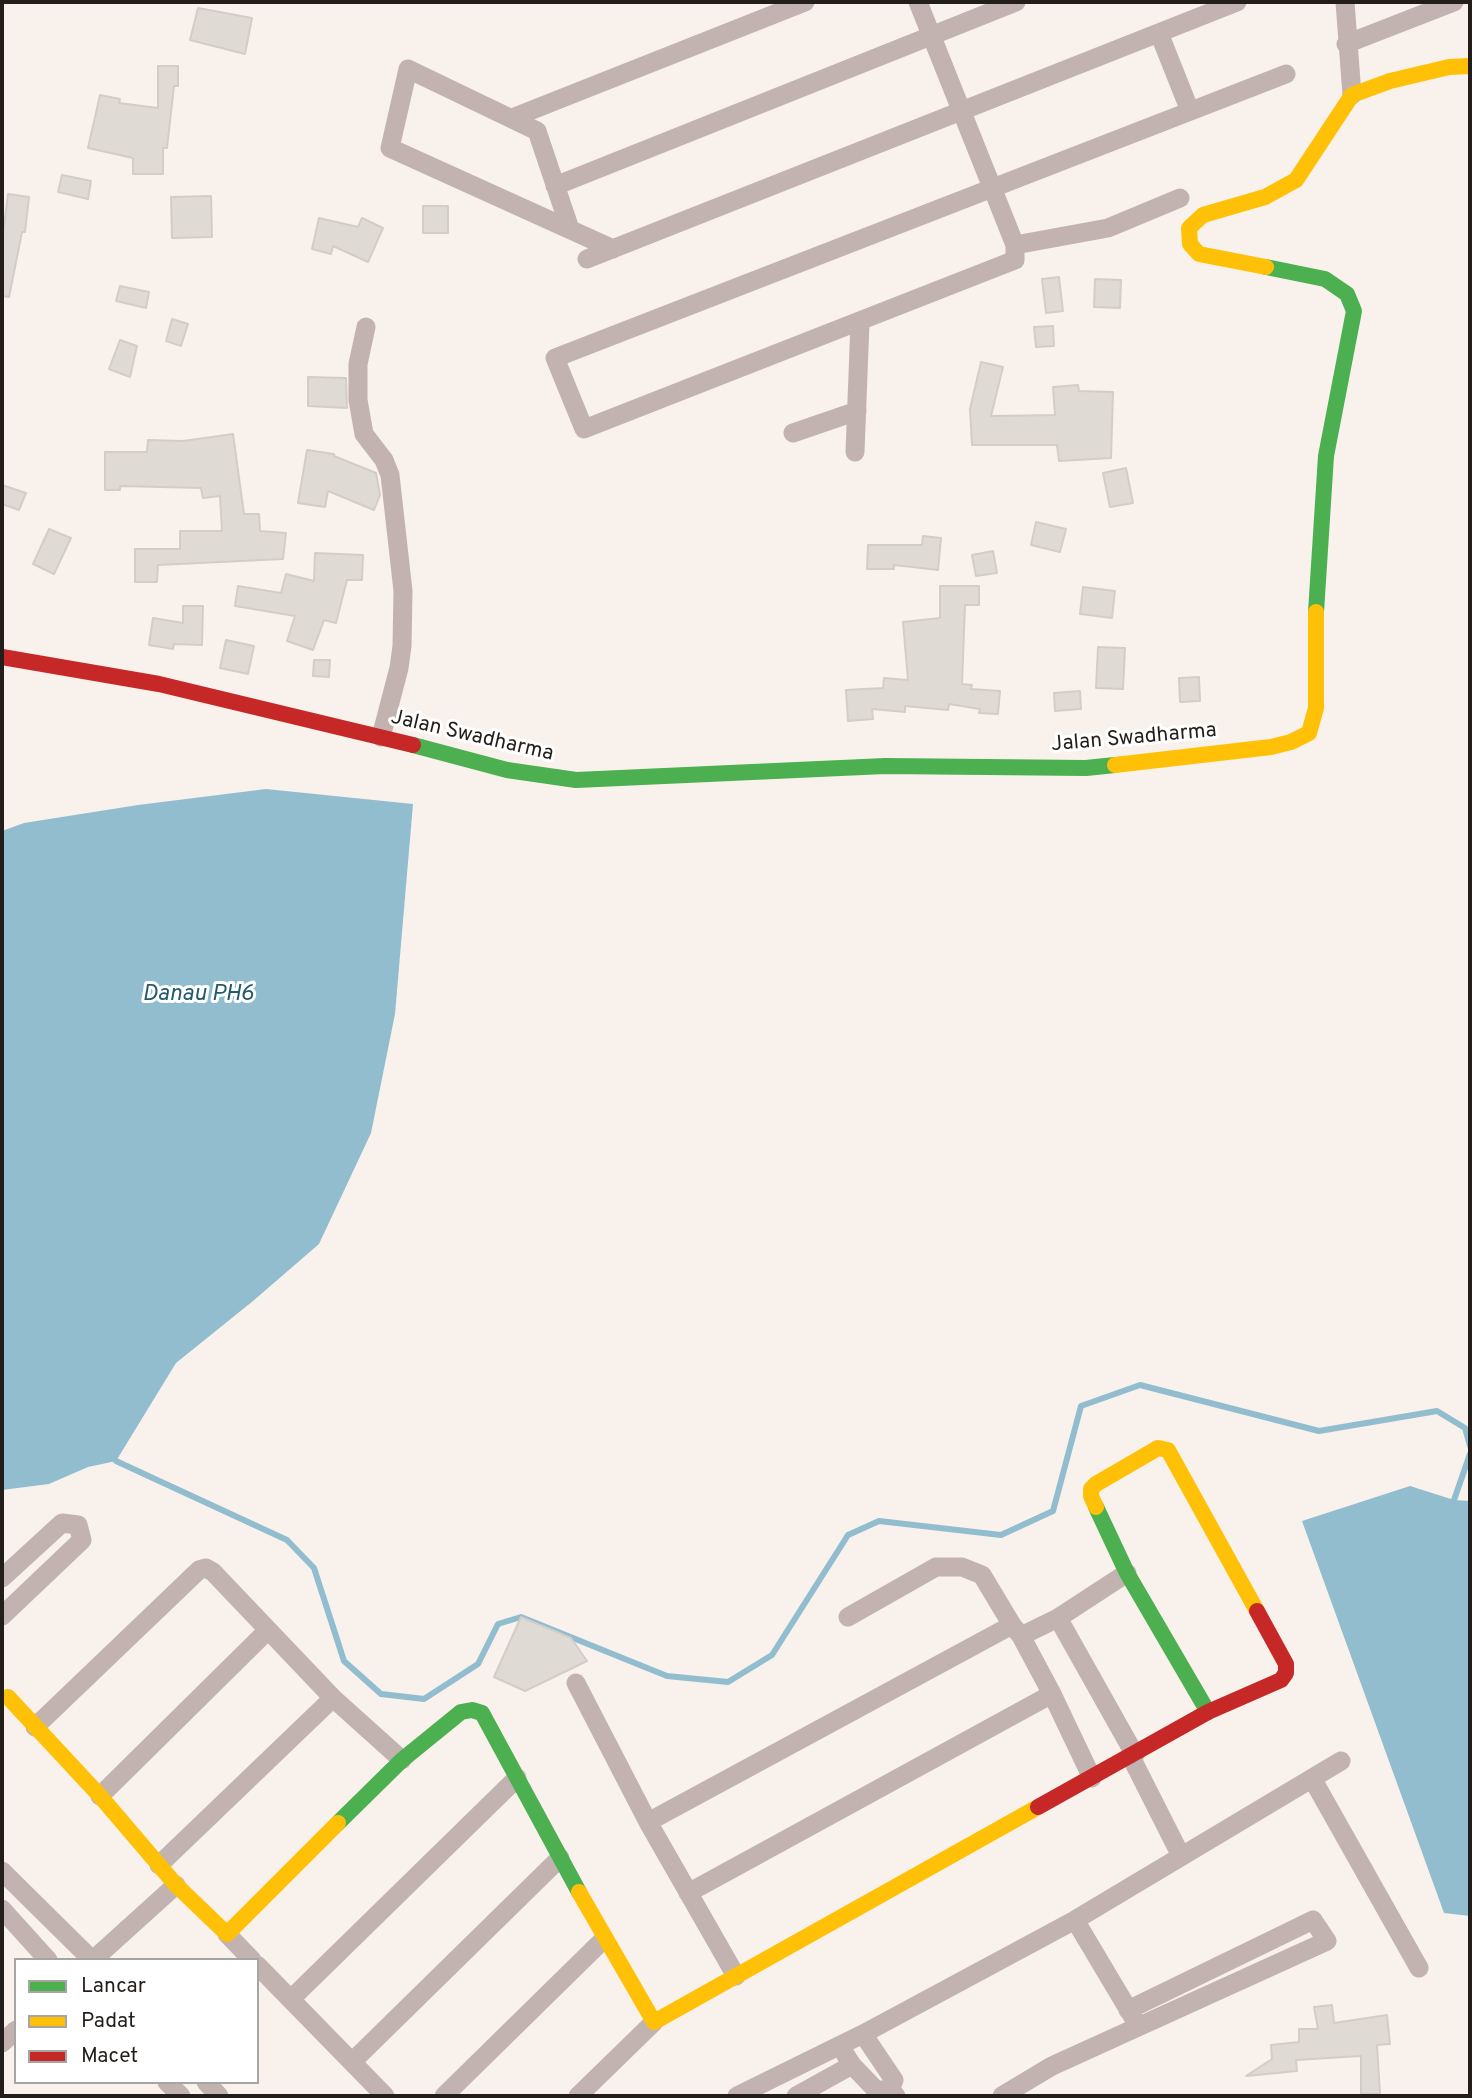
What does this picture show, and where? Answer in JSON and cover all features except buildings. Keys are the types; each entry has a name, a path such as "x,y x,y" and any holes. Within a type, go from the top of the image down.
{"street":[{"path":"512,118 805,2"},
{"path":"918,2 991,187 1015,244 1015,261 584,429 555,358 991,187 1286,74"},
{"path":"555,186 1016,2"},
{"path":"587,259 1237,2"},
{"path":"1345,2 1346,44 1352,95 1390,81 1449,67 1470,66"},
{"path":"1346,44 1454,2"},
{"path":"1159,33 1190,111"},
{"path":"570,229 537,131 408,69 390,148 613,249"},
{"name":"Jalan Swadharma","path":"2,657 159,684 507,770 576,780 885,766 1086,768 1271,747 1291,742 1309,733 1316,708 1315,619 1326,456 1353,311 1347,294 1325,279 1199,254 1190,244 1189,228 1203,215 1265,197 1296,180 1352,95"},
{"path":"1015,244 1108,228 1180,198"},
{"path":"855,452 860,323"},
{"path":"366,327 358,364 358,400 364,434 384,460 390,475 403,591 399,668 382,737"},
{"path":"793,433 857,411"},
{"path":"578,2096 654,2022 1208,1712 1281,1680 1286,1673 1286,1664 1168,1450 1158,1448 1091,1489 1091,1496 1127,1573 1208,1712"},
{"path":"2,1578 62,1523 78,1525 82,1540 2,1616"},
{"path":"848,1617 936,1567 949,1566 982,1575 1052,1694 1091,1778"},
{"path":"35,1727 199,1570 206,1568 213,1572 333,1698 402,1760"},
{"path":"648,1822 1017,1631 1058,1618 1127,1573"},
{"path":"1058,1618 1133,1756 1181,1856"},
{"path":"100,1796 267,1631"},
{"path":"576,1683 648,1822 736,1976"},
{"path":"688,1894 1052,1694"},
{"path":"8,1697 100,1796 176,1885 251,1958"},
{"path":"159,1865 333,1698"},
{"path":"227,1934 402,1760 461,1712 472,1710 482,1713 604,1939 654,2022"},
{"path":"737,2096 840,2046 1075,1920 1341,1761"},
{"path":"290,1999 517,1778"},
{"path":"1313,1780 1419,1968"},
{"path":"352,2062 560,1858"},
{"path":"2,1871 90,1958"},
{"path":"94,1958 176,1885"},
{"path":"2,1909 46,1958"},
{"path":"1075,1920 1133,2018"},
{"path":"1002,2096 1133,2018 1313,1920 1327,1941 1133,2018"},
{"path":"444,2096 604,1939"},
{"path":"259,1967 385,2096"},
{"path":"840,2046 852,2065 876,2090 893,2093 894,2080 863,2034"},
{"path":"796,2096 852,2065"}],"water":[{"name":"Danau PH6","path":"266,789 413,804 395,1014 371,1133 319,1244 176,1363 116,1461 88,1467 49,1484 2,1490 2,831 24,823"},
{"path":"1410,1486 1454,1500 1470,1501 1470,1916 1444,1913 1302,1521"}],"waterway":[{"path":"116,1461 287,1540 314,1568 344,1661 381,1694 424,1699 478,1664 498,1624 521,1617 667,1676 728,1682 772,1655 848,1535 879,1521 1001,1535 1053,1511 1081,1406 1140,1385 1319,1431 1437,1411 1465,1428 1470,1446"},
{"path":"1454,1500 1470,1454"}],"traffic: fast":[{"path":"1266,267 1325,279 1347,294 1354,311 1326,456 1316,612"},
{"path":"413,745 507,770 576,780 885,766 1086,768 1115,765"},
{"path":"1096,1507 1127,1573 1208,1712"},
{"path":"338,1823 402,1760 461,1712 472,1710 482,1713 579,1892"}],"traffic: slow":[{"path":"1266,267 1199,254 1190,244 1189,228 1203,215 1265,197 1296,180 1352,95 1390,81 1449,67 1470,66"},
{"path":"1115,765 1271,747 1291,742 1309,733 1316,708 1316,612"},
{"path":"1096,1507 1091,1496 1091,1489 1096,1484 1158,1448 1168,1450 1257,1611"},
{"path":"8,1697 100,1796 176,1885 227,1934 338,1823"},
{"path":"579,1892 654,2022 1038,1807"}],"traffic: jam":[{"path":"2,657 159,684 413,745"},
{"path":"1038,1807 1208,1712 1281,1680 1286,1673 1286,1664 1257,1611"}]}
